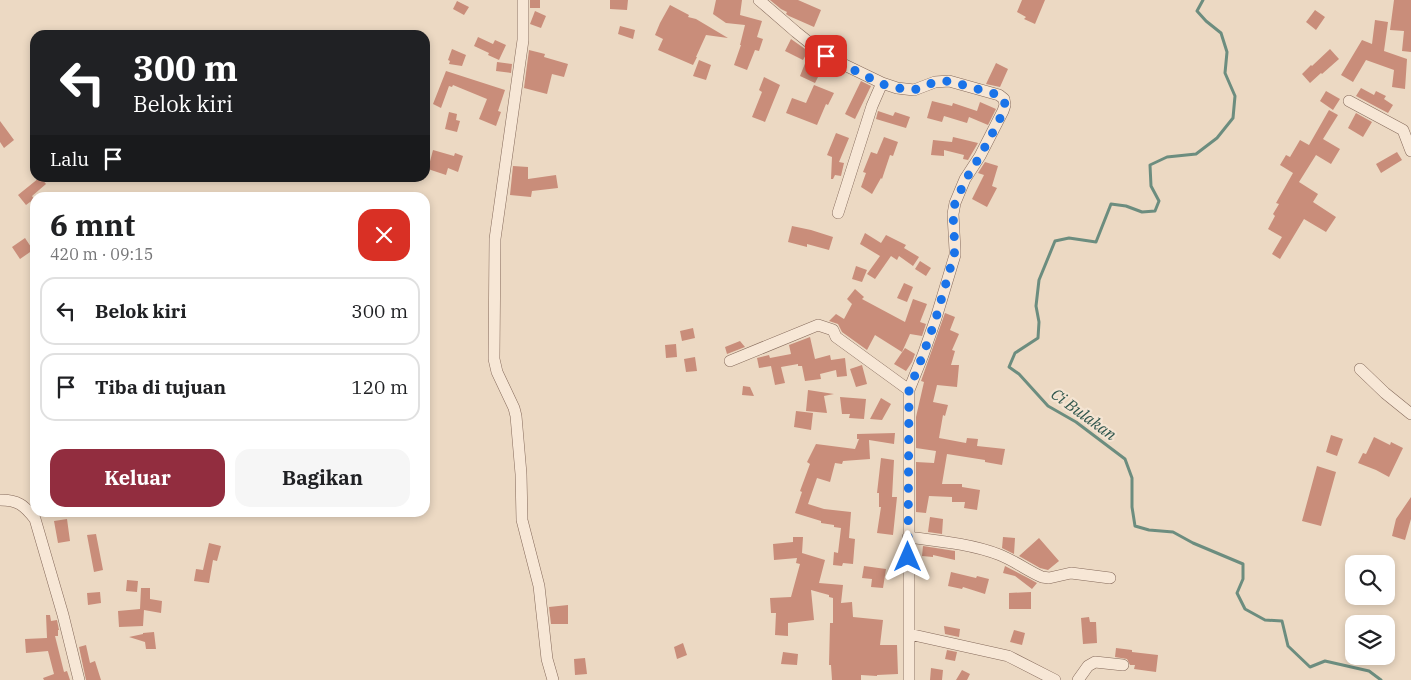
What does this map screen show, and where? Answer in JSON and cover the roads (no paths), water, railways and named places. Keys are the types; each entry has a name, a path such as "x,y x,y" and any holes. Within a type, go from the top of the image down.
{"street":[{"path":"523,0 523,40 495,239 494,359 497,372 516,416 521,474 522,520 539,586 546,652 554,680"},
{"path":"759,0 826,56 882,84 914,90 935,82 949,81 999,95 1004,99 1005,105 990,139 959,192 955,203 953,214 954,255 933,327 909,390 909,680"},
{"path":"838,213 869,114 882,84"},
{"path":"1349,101 1403,130 1411,151"},
{"path":"730,362 818,325 833,330 836,337 909,390"},
{"path":"1360,369 1411,414"},
{"path":"0,500 19,503 30,512"},
{"path":"34,517 63,615 79,680"},
{"path":"908,537 985,550 1001,555 1042,577 1049,578 1071,573 1110,578"},
{"path":"909,634 1008,656 1055,680"},
{"path":"1078,680 1088,666 1095,662 1123,665"}],"waterway":[{"name":"Ci Bulakan","path":"1203,0 1197,11 1221,33 1227,52 1225,73 1235,96 1233,118 1217,138 1196,154 1167,157 1150,165 1151,186 1159,201 1155,211 1142,212 1126,206 1111,204 1096,242 1069,238 1055,241 1039,280 1036,306 1039,322 1038,338 1015,353 1009,367 1019,374 1048,406 1076,422 1125,459 1132,478 1132,507 1135,526 1149,530 1173,532 1193,543 1243,564 1243,579 1237,593 1245,609 1265,620 1282,621 1288,646 1310,667 1325,661 1369,671 1381,680"}]}
